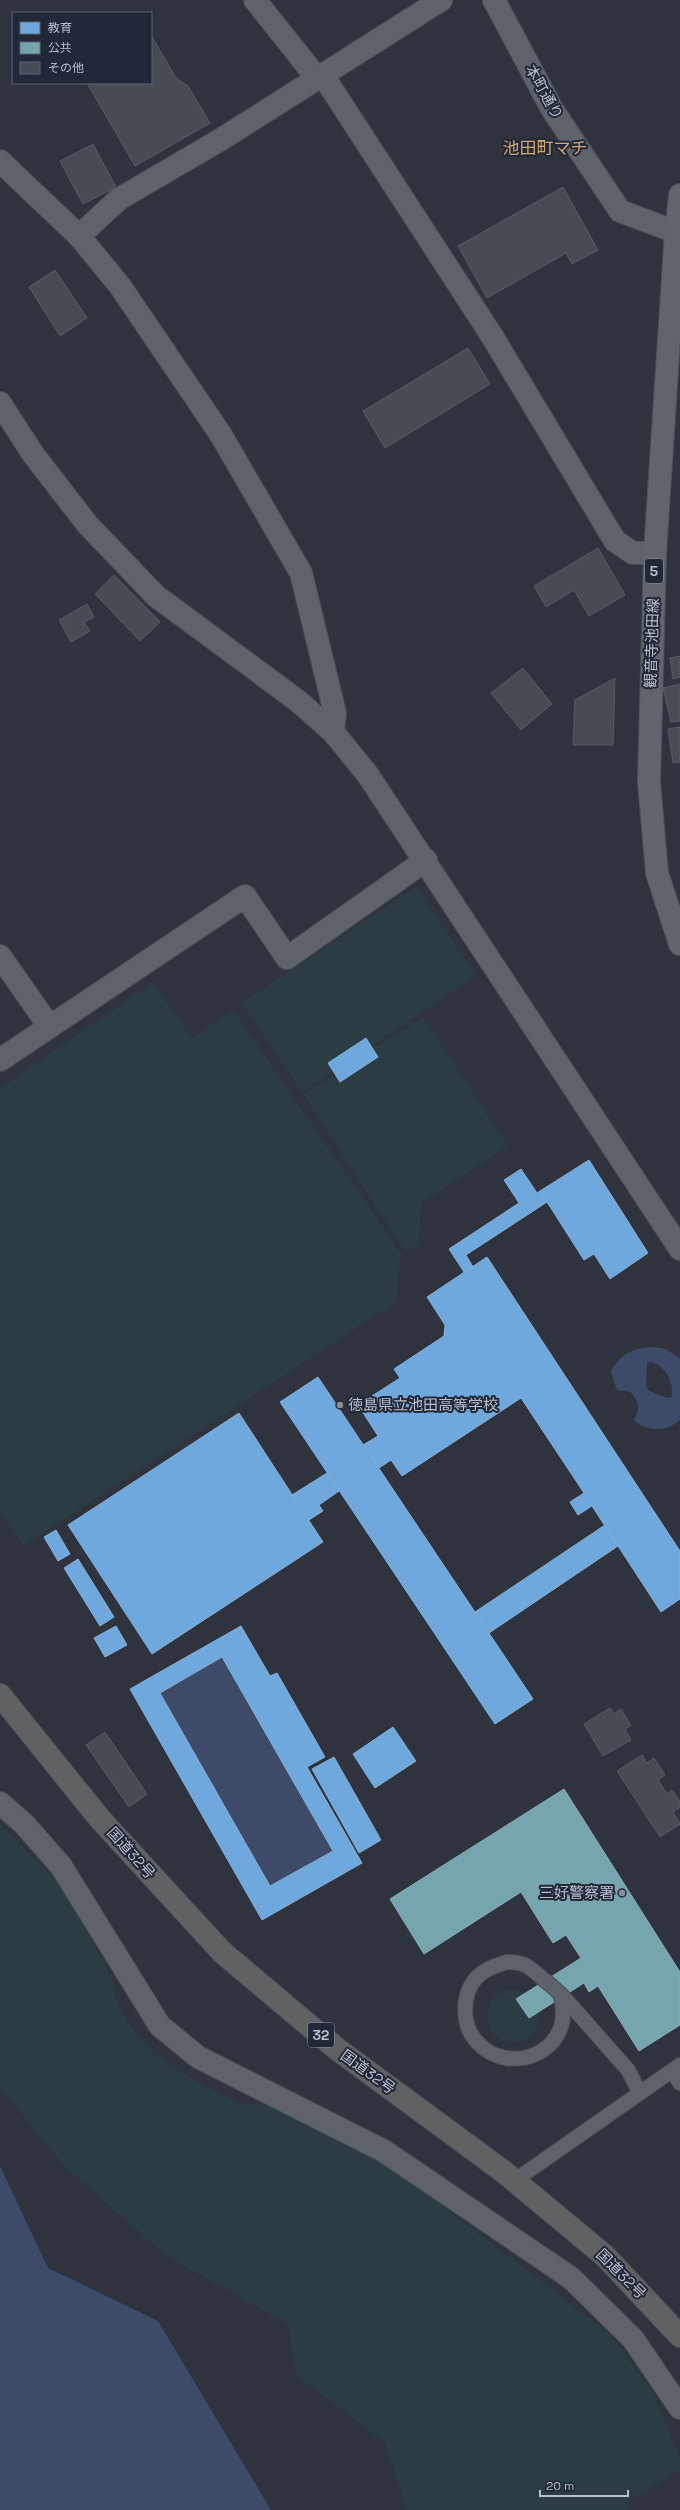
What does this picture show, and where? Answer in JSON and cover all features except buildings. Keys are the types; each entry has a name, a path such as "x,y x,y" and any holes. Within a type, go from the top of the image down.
{"highway":[{"name":"国道32号","path":"0,1695 100,1819 222,1952 337,2049 514,2181 605,2256 679,2333"}],"main road":[{"name":"観音寺池田線","path":"680,195 676,232 655,553 649,782 658,873 680,944"}],"street":[{"path":"255,0 320,76 487,329 615,541 632,553 655,553"},
{"path":"80,236 119,199 220,140 441,0"},
{"name":"本町通り","path":"494,0 552,110 620,211 676,232"},
{"path":"0,161 80,236 120,286 221,435 301,573 335,713 333,732"},
{"path":"0,403 33,454 87,524 156,596 298,701 333,732 368,775 426,860 680,1249"},
{"path":"0,1060 245,896 287,958 426,860"},
{"path":"0,956 49,1026"},
{"path":"0,1803 24,1824 61,1866 160,2026 198,2058 384,2151 570,2278 633,2339 680,2408"}],"lane":[{"path":"560,1993 563,2010 561,2025 554,2040 543,2051 529,2058 513,2060 498,2057 484,2050 473,2039 466,2024 464,2008 468,1991 477,1977 490,1967 507,1962 523,1962 560,1993 628,2070 640,2093"},
{"path":"514,2181 676,2068 680,2083"}],"shaded area":[{"path":"416,887 476,976 302,1092 242,1003"},
{"path":"153,982 192,1038 233,1010 401,1253 396,1302 23,1546 0,1510 0,1088"},
{"path":"423,1017 508,1146 421,1203 419,1243 406,1252 304,1095"},
{"path":"0,1824 64,1889 112,1979 115,1996 130,2026 154,2054 192,2079 242,2104 267,2105 389,2165 610,2334 651,2389 680,2458 680,2470 626,2502 629,2510 407,2510 386,2444 297,2375 288,2324 165,2255 62,2164 0,2086"},
{"path":"513,1990 523,1992 531,1998 537,2006 539,2016 537,2026 531,2034 523,2040 513,2042 503,2040 495,2034 489,2026 487,2016 489,2006 495,1998 503,1992"}],"water":[{"path":"647,1347 666,1349 680,1359 680,1420 669,1427 657,1429 645,1427 634,1420 638,1413 637,1402 630,1392 617,1390 611,1372 618,1360 623,1356 634,1350","holes":["652,1362 665,1371 670,1380 672,1397 667,1398 648,1390 646,1385 647,1363"]},
{"path":"222,1657 333,1851 270,1886 160,1693"},
{"path":"0,2166 48,2268 158,2321 271,2510 0,2510"}],"place":[{"name":"徳島県立池田高等学校","path":"340,1405"},
{"name":"三好警察署","path":"622,1893"}],"district":[{"name":"池田町マチ","path":"545,148"}]}
